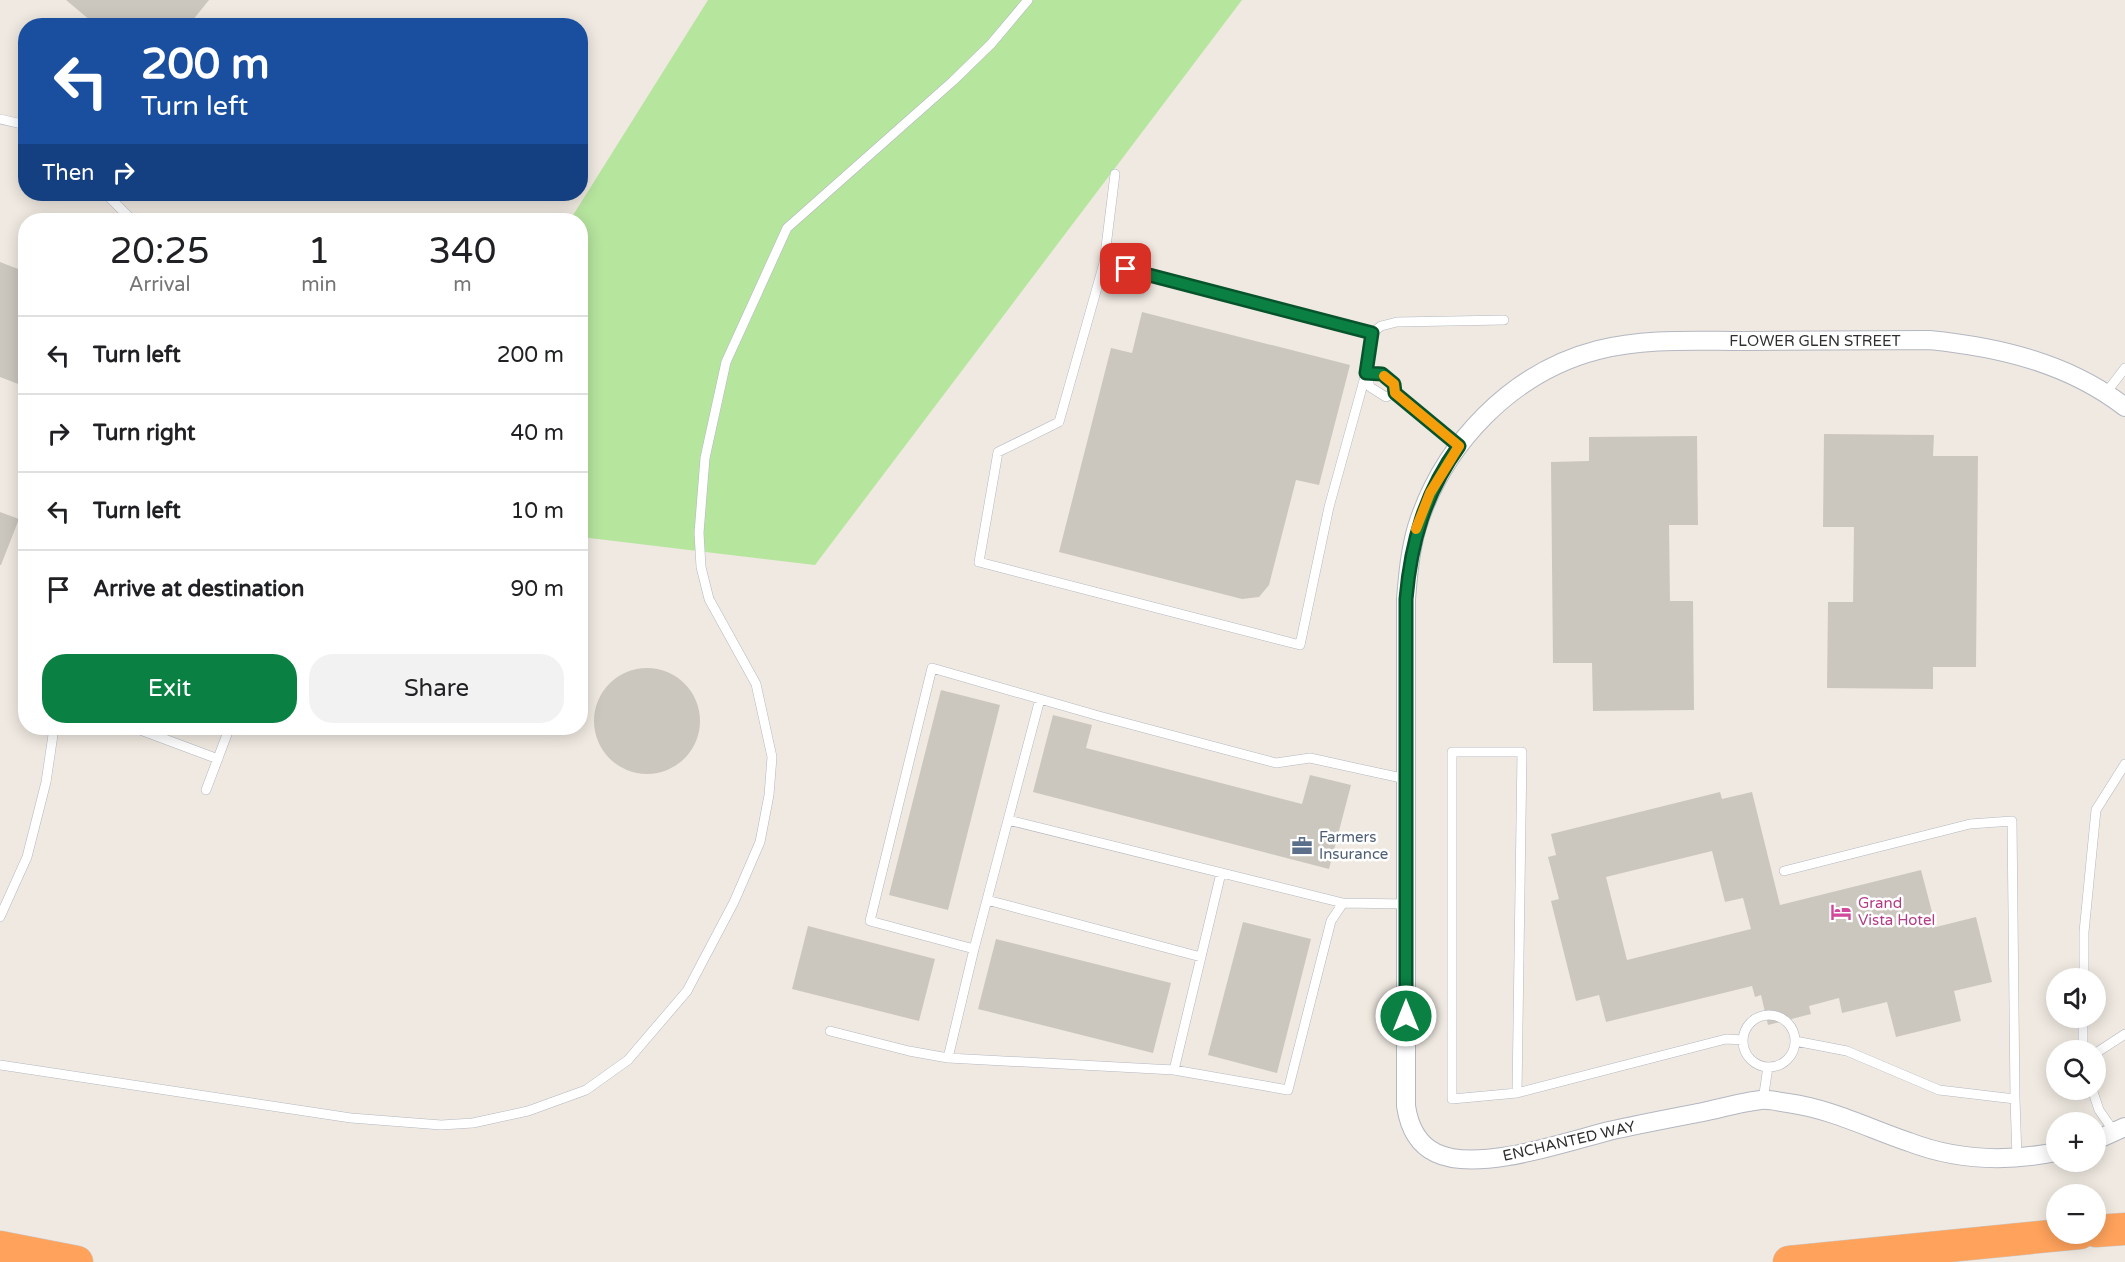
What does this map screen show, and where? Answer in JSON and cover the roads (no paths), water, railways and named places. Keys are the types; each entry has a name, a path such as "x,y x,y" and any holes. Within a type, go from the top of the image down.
{"highway":[{"path":"2106,1231 2125,1228"},
{"path":"1789,1262 2046,1236"},
{"path":"0,1247 77,1262"}],"street":[{"name":"FLOWER GLEN STREET","path":"1505,399 1551,368 1597,351 1648,341 1929,340 1970,344 2009,352 2048,365 2105,394 2125,407"},
{"name":"ENCHANTED WAY","path":"1505,399 1489,411 1459,446 1430,493 1417,528 1409,562 1406,599 1406,1106 1408,1121 1415,1135 1426,1147 1438,1154 1462,1160 1509,1157 1612,1131 1763,1100 1834,1112 1910,1143 1949,1154 1991,1159 2046,1154"},
{"path":"2106,1136 2120,1130"}],"lane":[{"path":"0,1065 351,1118 441,1125 501,1118 547,1104 586,1090 628,1059 687,991 734,902 760,842 769,795 772,757 756,684 709,599 701,567 699,533 705,458 726,362 787,228 953,81 991,44 1028,0"},
{"path":"0,119 18,123"},
{"path":"1115,174 1104,263 1059,422 998,452 979,562 1300,645 1329,507 1366,373 1372,333 1381,326 1396,322 1504,320"},
{"path":"113,201 125,213"},
{"path":"1104,263 1372,333"},
{"path":"2105,394 2125,368"},
{"path":"1366,373 1370,387 1386,397 1395,393"},
{"path":"1366,373 1382,374 1394,384 1395,393 1459,446"},
{"path":"974,949 870,921 932,668 1276,763 1310,758 1406,779"},
{"path":"948,1058 974,949 1040,699"},
{"path":"0,917 27,857 46,782 53,735"},
{"path":"154,735 218,759"},
{"path":"207,790 227,735"},
{"path":"1517,1093 1522,752 1452,752 1452,1099 1517,1093 1726,1039 1743,1040"},
{"path":"2084,968 2084,932 2096,810 2125,764"},
{"path":"1008,820 1343,903 1406,904"},
{"path":"1784,871 1970,824 2012,821 2015,1099 2018,1158"},
{"path":"1174,1070 1221,873"},
{"path":"987,900 1201,957"},
{"path":"830,1031 909,1051 948,1058 1174,1070 1288,1090 1330,921 1343,903"},
{"path":"1765,1015 1782,1019 1793,1033 1795,1041 1790,1057 1776,1066 1768,1067 1753,1061 1747,1055 1743,1040 1750,1024 1765,1015"},
{"path":"2106,1046 2125,1034"},
{"path":"1795,1041 1847,1051 1939,1090 2015,1099"},
{"path":"1763,1100 1768,1067"},
{"path":"2096,1100 2099,1110 2120,1130"}],"place":[{"name":"Farmers Insurance","path":"1302,846"},
{"name":"Grand Vista Hotel","path":"1841,912"}]}
